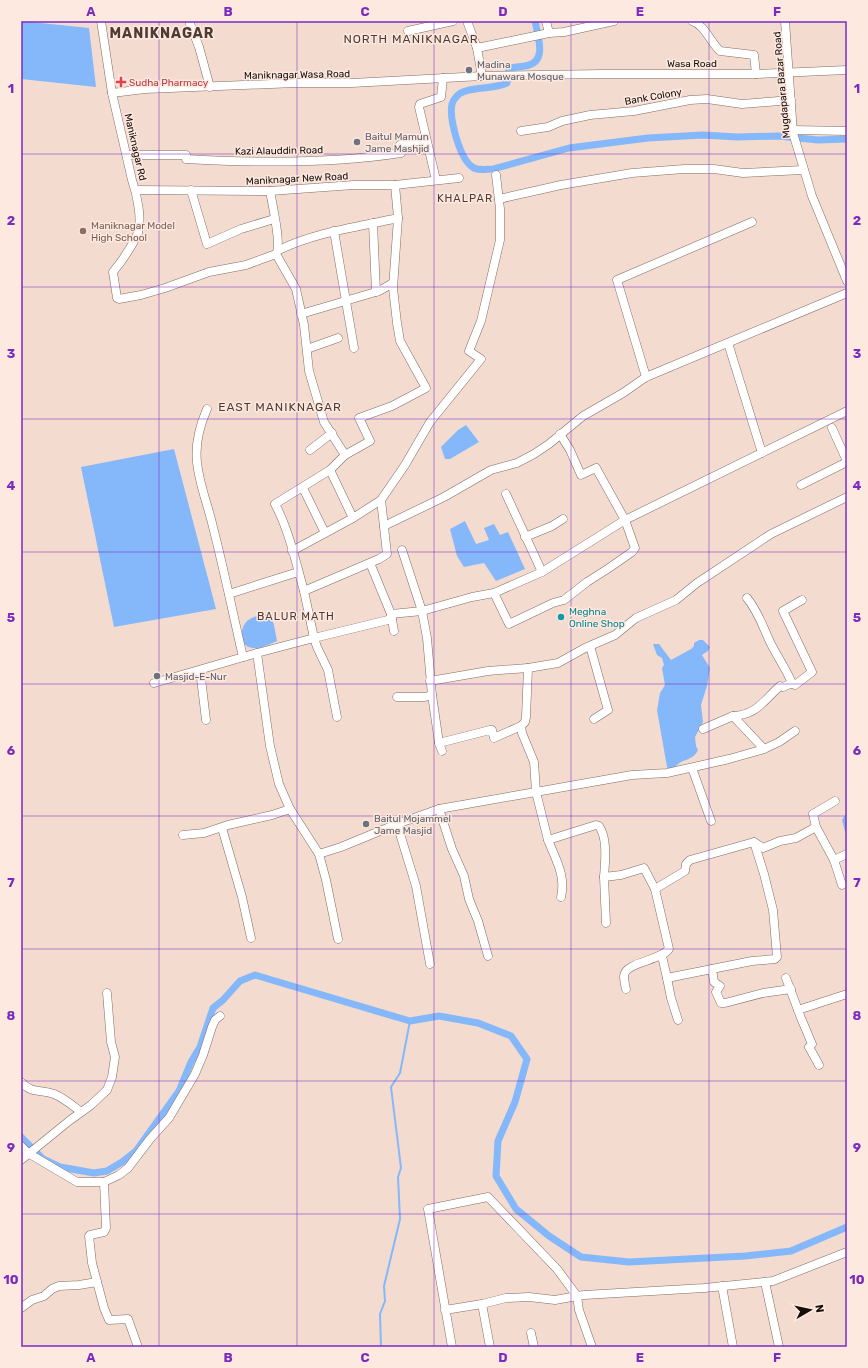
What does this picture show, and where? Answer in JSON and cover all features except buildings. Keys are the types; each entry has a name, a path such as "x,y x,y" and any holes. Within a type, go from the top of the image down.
{"street":[{"name":"Maniknagar Rd","path":"101,21 112,93 132,180 136,190 139,222 138,234 113,272 117,298 119,299 141,295 209,272 234,269 277,252"},
{"path":"189,21 199,47 210,87"},
{"path":"408,31 453,21"},
{"path":"467,21 477,48 482,76"},
{"path":"546,21 547,33"},
{"path":"477,48 614,21"},
{"path":"695,21 720,50 754,55 756,74"},
{"name":"Mugdapara Bazar Road","path":"785,21 793,132 803,170 812,196 847,281"},
{"name":"Wasa Road","path":"482,76 756,74 847,70"},
{"name":"Maniknagar Wasa Road","path":"112,93 295,83 352,83 482,76"},
{"path":"436,180 419,107 420,104 441,97 443,78"},
{"name":"Bank Colony","path":"521,131 548,127 562,121 590,115 634,111 690,100 707,99 742,104 791,100"},
{"path":"793,132 847,131"},
{"name":"Kazi Alauddin Road","path":"127,155 186,155 186,159 255,162 322,160 382,156 401,153 400,145 426,139"},
{"path":"499,199 561,184 632,173 684,169 743,173 803,170"},
{"path":"292,551 353,518 381,500 405,465 430,422 481,359 469,351 481,321 500,240 499,199 496,175"},
{"name":"Maniknagar New Road","path":"136,190 270,191 354,185 395,185 459,178"},
{"path":"337,717 328,670 314,638 304,591 279,511 275,504 330,470 345,455 370,441 359,418 392,406 426,388 400,342 397,323 393,284 398,218 395,185"},
{"path":"191,190 207,244 241,229 274,218"},
{"path":"270,191 278,235 277,252 296,289 307,349 309,371 314,391 324,422 345,455"},
{"path":"277,252 289,245 334,231 398,218"},
{"path":"646,377 617,280 752,222"},
{"path":"373,223 376,292"},
{"path":"334,231 354,348"},
{"path":"301,314 376,292 393,284"},
{"path":"384,526 444,497 491,470 517,463 534,454 549,444 583,416 623,393 646,377 847,293"},
{"path":"307,349 338,338"},
{"path":"728,343 762,453"},
{"path":"207,409 201,424 197,461 200,480 213,526 243,657"},
{"path":"154,683 392,616 422,611 472,596 494,592 542,572 625,520 847,411"},
{"path":"801,484 847,461 832,428"},
{"path":"310,450 332,433"},
{"path":"494,592 509,624 552,603 564,600 586,582 610,568 632,552 635,548 625,520 596,468 582,475 570,450 560,434"},
{"path":"330,470 353,518"},
{"path":"303,488 325,533"},
{"path":"506,494 542,572"},
{"path":"430,681 488,671 528,668 558,663 615,634 636,618 676,600 697,583 771,534 847,497"},
{"path":"304,591 370,563 387,554 381,500"},
{"path":"525,537 552,526 563,519"},
{"path":"402,550 422,611 430,681 440,747 490,730 492,730 494,738 522,726"},
{"path":"370,563 392,616 394,631"},
{"path":"229,594 298,572"},
{"path":"747,598 758,614 769,640 792,684"},
{"path":"704,729 733,716 742,716 755,710 780,686 783,688 792,684 795,685 800,683 812,672 783,611 802,600"},
{"path":"590,646 608,710 594,719"},
{"path":"257,653 272,754 279,784 290,809 319,854 338,939"},
{"path":"528,668 526,717 522,726 522,733 534,762 536,792 548,840 560,868 563,887 561,897"},
{"path":"200,670 206,720"},
{"path":"397,697 424,697 432,695"},
{"path":"733,716 764,750"},
{"path":"319,854 341,848 397,824 439,809 632,775 667,773 692,768 764,750 795,731"},
{"path":"692,768 711,821"},
{"path":"835,801 813,814 816,827 834,860 842,885"},
{"path":"183,834 204,833 228,825 272,815 290,809"},
{"path":"439,809 452,849 464,876 469,899 478,921 488,956"},
{"path":"397,824 416,886 430,964"},
{"path":"548,840 596,825 600,826 605,847 606,861 604,877 606,923"},
{"path":"655,889 685,871 686,864 690,860 754,842 763,848 780,841 796,838 816,827"},
{"path":"222,828 242,897 251,938"},
{"path":"667,978 777,957 773,910 754,842"},
{"path":"834,860 847,854"},
{"path":"604,877 621,875 644,868 655,889 670,946 668,951 662,956 629,968 624,976 626,989"},
{"path":"662,956 671,998 678,1020"},
{"path":"712,969 714,982 720,986 716,992 721,1003 763,993 791,989"},
{"path":"786,978 812,1044 809,1047 819,1065"},
{"path":"21,1160 81,1112 92,1105 107,1090 112,1077 115,1056 111,1042 107,993"},
{"path":"798,1010 847,994"},
{"path":"21,1146 77,1182 104,1182 119,1174 128,1168 150,1139 169,1118 203,1055 215,1020 220,1016"},
{"path":"21,1082 27,1089 53,1094 67,1100 81,1112"},
{"path":"104,1182 106,1228 104,1232 89,1236 92,1264 104,1308 110,1320 128,1319 138,1347"},
{"path":"452,1347 428,1209 488,1197 557,1269 577,1296 579,1310 592,1347"},
{"path":"446,1310 506,1298 529,1297 555,1300 584,1295 722,1286 773,1281 847,1252"},
{"path":"21,1308 32,1300 44,1296 52,1289 59,1286 79,1286 97,1282"},
{"path":"765,1282 779,1347"},
{"path":"722,1286 733,1347"},
{"path":"482,1304 490,1347"},
{"path":"531,1333 534,1347"}],"water":[{"path":"21,21 89,28 96,87 21,79"},
{"path":"466,425 479,442 450,459 445,459 441,447 458,430"},
{"path":"174,449 216,609 114,627 81,467"},
{"path":"465,521 476,544 489,540 484,528 494,524 500,535 508,532 525,569 496,581 484,563 464,567 457,556 450,529"},
{"path":"265,614 271,617 277,641 259,648 248,647 243,641 242,637 244,624 251,618"},
{"path":"699,640 703,640 710,647 708,651 702,655 710,668 707,686 701,705 703,722 695,737 698,750 694,756 679,763 670,771 667,767 657,710 660,693 665,685 662,668 664,665 662,658 657,655 653,644 659,644 671,660 691,649 694,646 694,643"},
{"path":"847,812 847,834 846,835 842,820"}],"waterway":[{"path":"535,21 540,48 537,60 532,64 509,68 507,83 494,87 466,91 457,96 452,103 452,119 460,149 469,164 476,169 493,169 569,148 648,138 703,135 737,137 778,136 818,140 847,139"},
{"path":"21,1137 43,1159 60,1167 94,1173 107,1171 122,1162 136,1151 179,1091 191,1062 200,1047 213,1008 223,1000 240,981 255,975 410,1021 439,1016 478,1023 511,1036 527,1059 515,1102 498,1141 496,1176 516,1209 549,1236 581,1257 629,1262 745,1256 791,1251 847,1227"},
{"path":"381,1347 380,1314 385,1301 384,1286 400,1219 398,1177 401,1168 391,1087 400,1073 410,1021"}],"place":[{"name":"Madina Munawara Mosque","path":"469,70"},
{"name":"Sudha Pharmacy","path":"121,82"},
{"name":"Baitul Mamun Jame Mashjid","path":"357,142"},
{"name":"Maniknagar Model High School","path":"83,231"},
{"name":"Meghna Online Shop","path":"561,617"},
{"name":"Masjid-E-Nur","path":"157,676"},
{"name":"Baitul Mojammel Jame Masjid","path":"366,824"}],"district":[{"name":"MANIKNAGAR","path":"162,33"},
{"name":"NORTH MANIKNAGAR","path":"411,39"},
{"name":"KHALPAR","path":"465,198"},
{"name":"EAST MANIKNAGAR","path":"280,407"},
{"name":"BALUR MATH","path":"296,616"}]}
